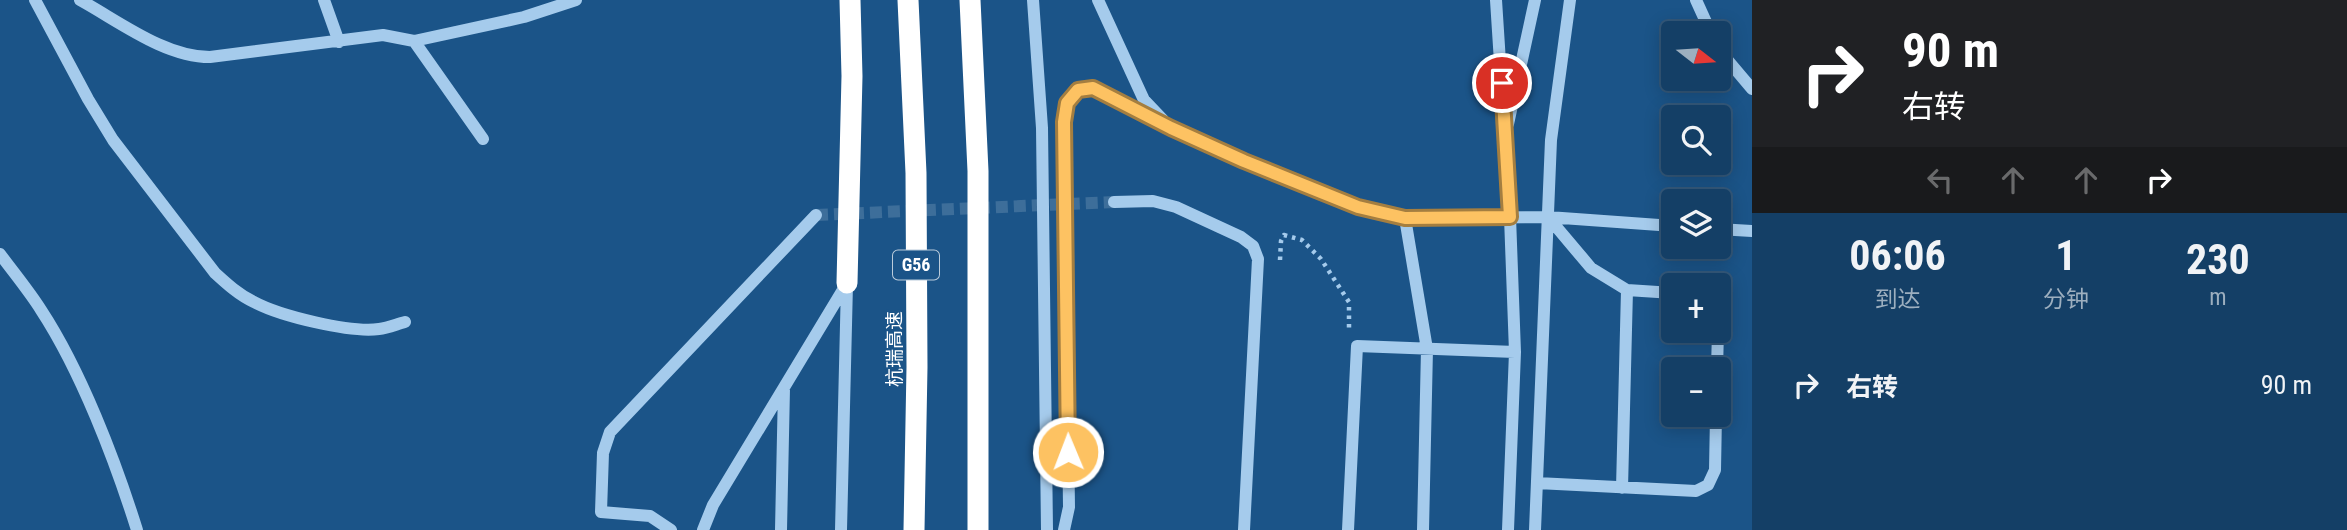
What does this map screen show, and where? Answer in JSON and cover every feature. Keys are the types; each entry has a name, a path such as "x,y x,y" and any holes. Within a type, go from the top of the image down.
{"highway":[{"path":"847,283 852,76 850,0"},
{"name":"杭瑞高速","path":"908,0 916,187 914,530"},
{"path":"970,0 978,171 978,530"}],"street":[{"path":"35,0 113,140 215,273 231,287 255,303 291,316 352,329 379,329 405,321"},
{"path":"80,0 171,51 190,57 210,57 383,35 414,41 524,17 576,0"},
{"path":"324,0 339,42"},
{"path":"1033,0 1042,128 1047,530"},
{"path":"1098,0 1144,100 1171,128"},
{"path":"1496,0 1510,217 1515,352 1508,530"},
{"path":"1505,138 1535,0"},
{"path":"1535,530 1551,140 1570,0"},
{"path":"1696,0 1706,21"},
{"path":"414,41 484,139"},
{"path":"1731,64 1752,89"},
{"path":"1064,530 1069,507 1064,122 1067,103 1078,90 1093,88 1171,128 1293,183 1358,207 1405,218 1548,217 1661,225"},
{"path":"1114,202 1153,201 1176,207 1241,237 1253,246 1258,259 1244,530"},
{"path":"671,530 650,516 601,512 603,453 610,432 816,215"},
{"path":"1548,217 1591,268 1627,290 1661,292"},
{"path":"1405,218 1427,349 1423,530"},
{"path":"1731,230 1752,231"},
{"path":"0,254 42,311 73,369 108,450 137,530"},
{"path":"703,530 713,505 847,283"},
{"path":"841,530 847,283"},
{"path":"1622,488 1627,290"},
{"path":"1348,530 1357,346 1515,352"},
{"path":"781,530 784,388"},
{"path":"1537,483 1696,491 1708,485 1715,470 1716,427"}],"path":[{"path":"1280,263 1283,235 1302,240 1321,259 1349,302 1349,344 1357,346"}],"tunnel":[{"path":"816,215 1114,202"}],"route":[{"path":"1068,452 1064,122 1067,103 1078,90 1093,88 1244,161 1358,207 1405,218 1510,217 1502,83"}]}
